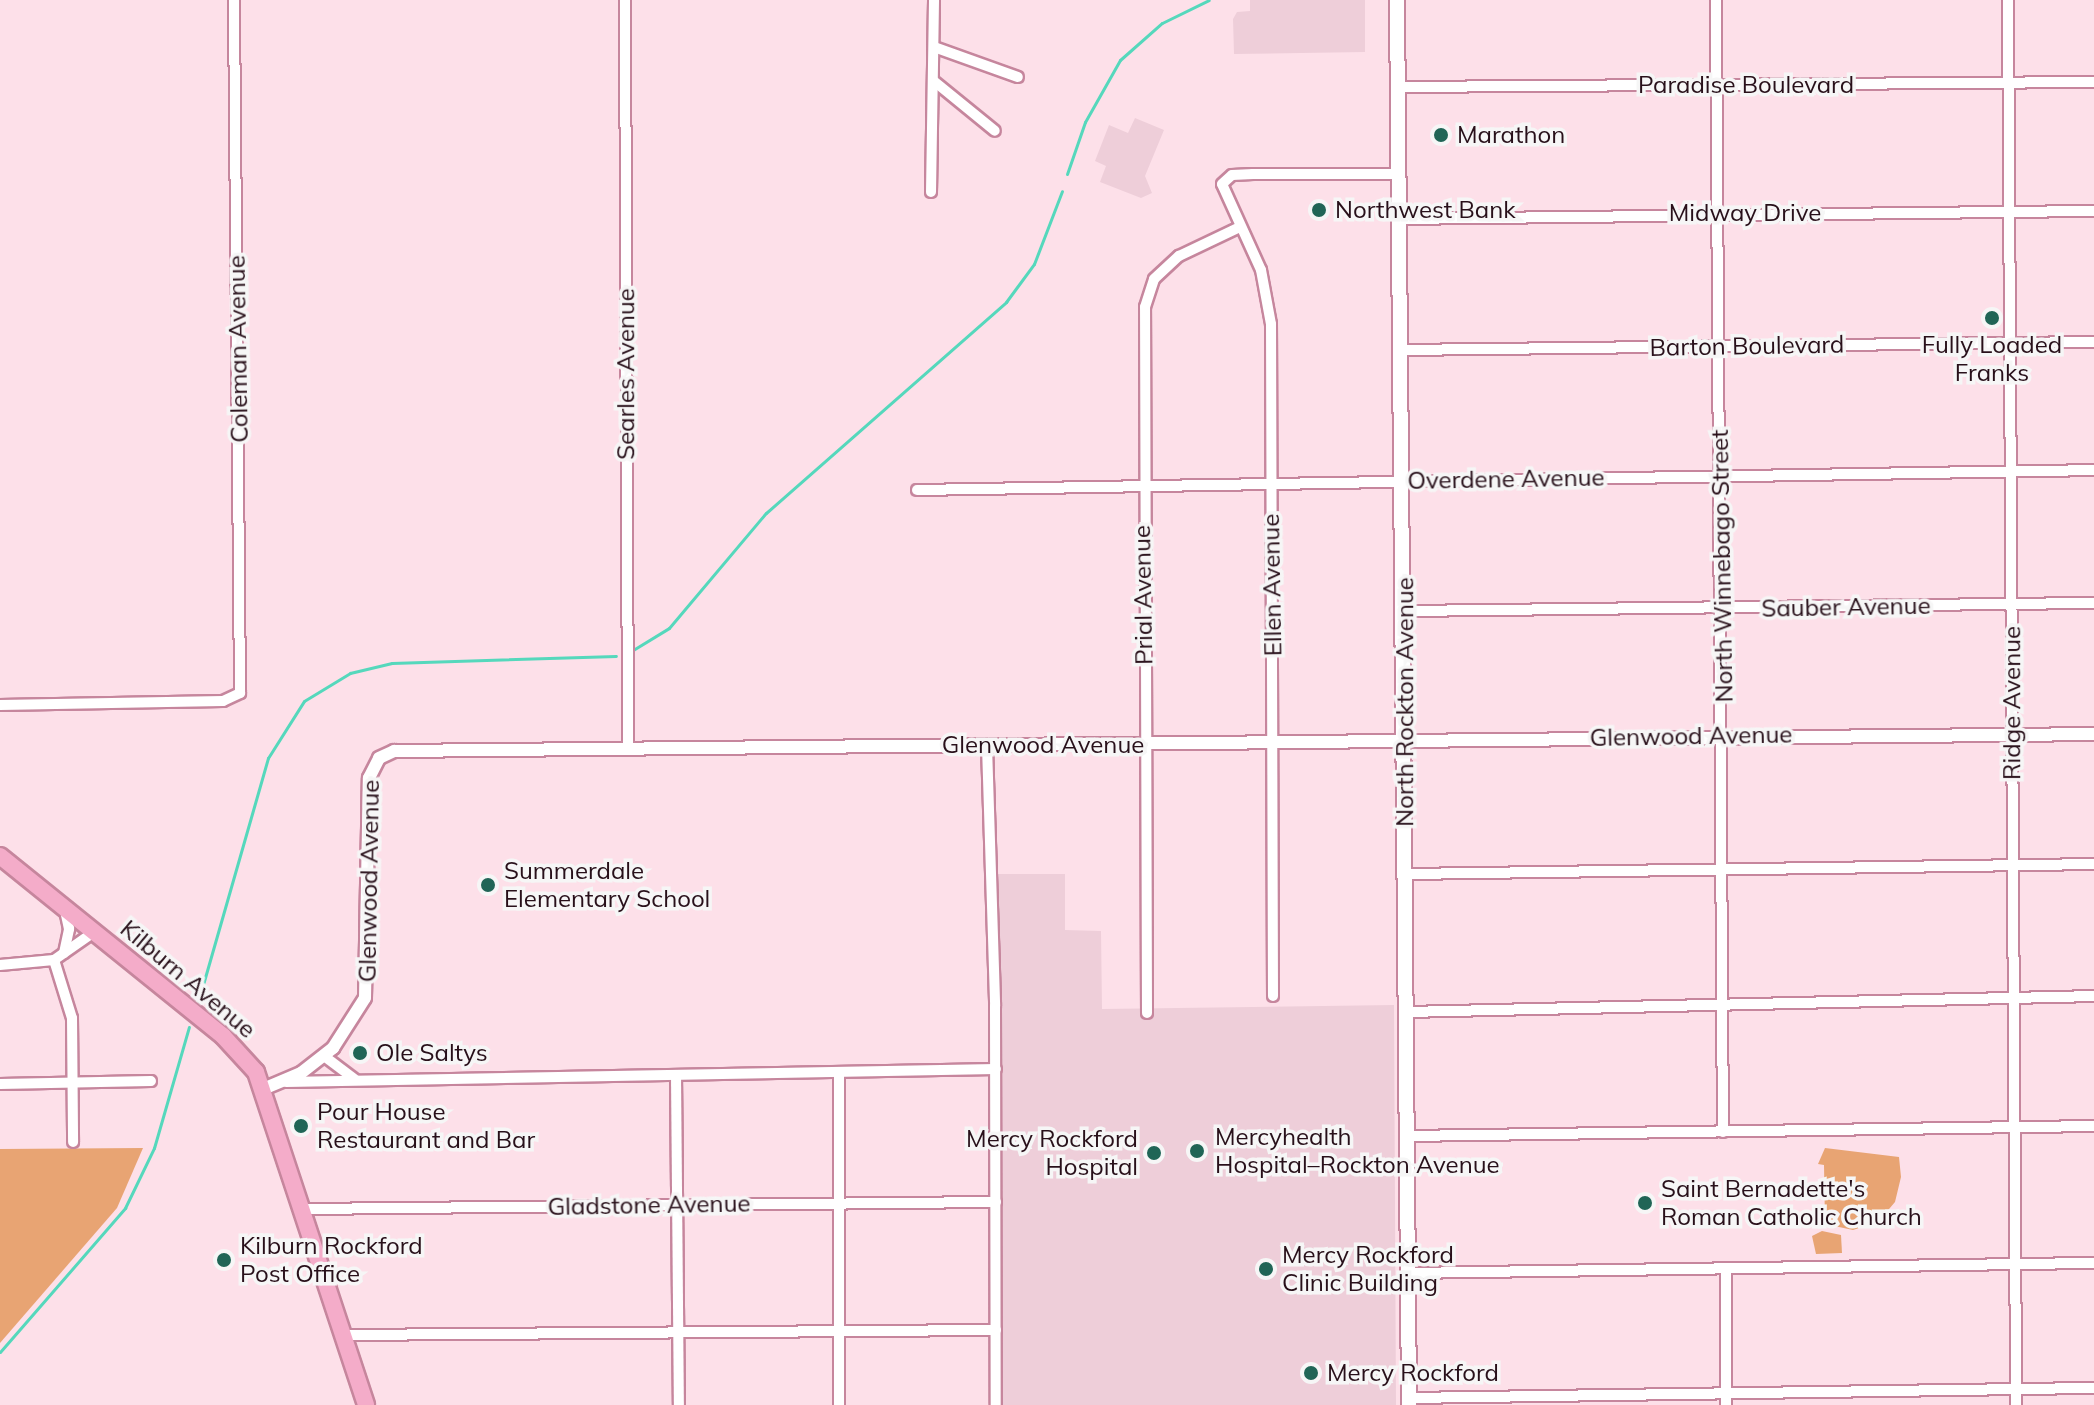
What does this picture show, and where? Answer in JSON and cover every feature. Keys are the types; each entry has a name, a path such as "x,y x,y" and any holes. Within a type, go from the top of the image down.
{"main road":[{"name":"North Rockton Avenue","path":"1397,0 1397,219 1405,611 1408,1401"},
{"name":"Kilburn Avenue","path":"0,856 235,1047 263,1089 366,1405"}],"street":[{"name":"Coleman Avenue","path":"0,705 237,697 241,684 234,0"},
{"name":"Searles Avenue","path":"625,0 628,748"},
{"path":"931,192 934,0"},
{"name":"North Winnebago Street","path":"1716,0 1722,475 1720,610 1724,734 1723,1132"},
{"name":"Ridge Avenue","path":"2008,0 2016,1405"},
{"path":"934,47 1018,77"},
{"path":"935,82 995,131"},
{"name":"Paradise Boulevard","path":"1398,87 2094,82"},
{"name":"Ellen Avenue","path":"1273,996 1271,324 1261,270 1222,184 1232,175 1397,174"},
{"name":"Midway Drive","path":"1397,219 1717,212 2094,211"},
{"name":"Prial Avenue","path":"1147,1013 1142,486 1145,307 1154,279 1179,256 1240,227"},
{"name":"Barton Boulevard","path":"1400,350 2094,342"},
{"name":"Overdene Avenue","path":"917,490 2094,470"},
{"name":"Sauber Avenue","path":"1405,611 1720,610 2094,603"},
{"name":"Glenwood Avenue","path":"263,1089 286,1082 324,1056 350,1027 368,984 369,778 379,758 406,750 1406,744 1724,734 2094,734"},
{"path":"987,746 996,1069 996,1405"},
{"path":"1407,874 2094,864"},
{"path":"64,908 69,929 64,953"},
{"path":"0,965 54,960 94,932"},
{"path":"54,960 70,1002 73,1142"},
{"path":"1407,1012 1724,1001 2094,996"},
{"path":"324,1056 354,1079"},
{"path":"286,1082 996,1069"},
{"path":"839,1072 839,1405"},
{"path":"676,1075 679,1405"},
{"path":"0,1084 151,1081"},
{"path":"1406,1136 2094,1126"},
{"name":"Gladstone Avenue","path":"303,1209 996,1202"},
{"path":"1408,1273 2094,1263"},
{"path":"1726,1269 1726,1400"},
{"path":"343,1335 996,1330"},
{"path":"1408,1401 1726,1400 2094,1388"},
{"path":"1870,1393 1871,1405"}],"shaded area":[{"path":"1250,0 1365,0 1365,52 1234,54 1233,19 1237,12 1250,11"},
{"path":"1135,118 1164,130 1145,176 1152,193 1141,198 1100,182 1106,166 1095,161 1109,125 1128,133"},
{"name":"Mercyhealth Hospital–Rockton Avenue","path":"995,874 1065,874 1065,930 1101,931 1102,1009 1394,1005 1396,1405 1000,1405"},
{"path":"143,1148 117,1208 0,1343 0,1149"},
{"path":"1825,1148 1899,1157 1901,1177 1895,1202 1878,1222 1853,1230 1825,1224 1824,1165 1818,1164"},
{"path":"1822,1231 1841,1235 1842,1253 1816,1254 1812,1236"}],"waterway":[{"path":"1067,174 1085,122 1120,60 1162,23 1209,0"},
{"path":"633,650 669,628 766,513 1006,302 1034,264 1062,191"},
{"path":"198,1002 268,758 304,701 350,673 392,663 616,656"},
{"path":"0,1352 125,1208 154,1148 189,1027"}],"place":[{"name":"Marathon","path":"1441,135"},
{"name":"Northwest Bank","path":"1319,210"},
{"name":"Fully Loaded Franks","path":"1992,318"},
{"name":"Summerdale Elementary School","path":"488,885"},
{"name":"Ole Saltys","path":"360,1053"},
{"name":"Pour House Restaurant and Bar","path":"301,1126"},
{"name":"Mercyhealth Hospital–Rockton Avenue","path":"1197,1151"},
{"name":"Mercy Rockford Hospital","path":"1154,1153"},
{"name":"Saint Bernadette's Roman Catholic Church","path":"1645,1203"},
{"name":"Kilburn Rockford Post Office","path":"224,1260"},
{"name":"Mercy Rockford Clinic Building","path":"1266,1269"},
{"name":"Mercy Rockford","path":"1311,1373"}]}
